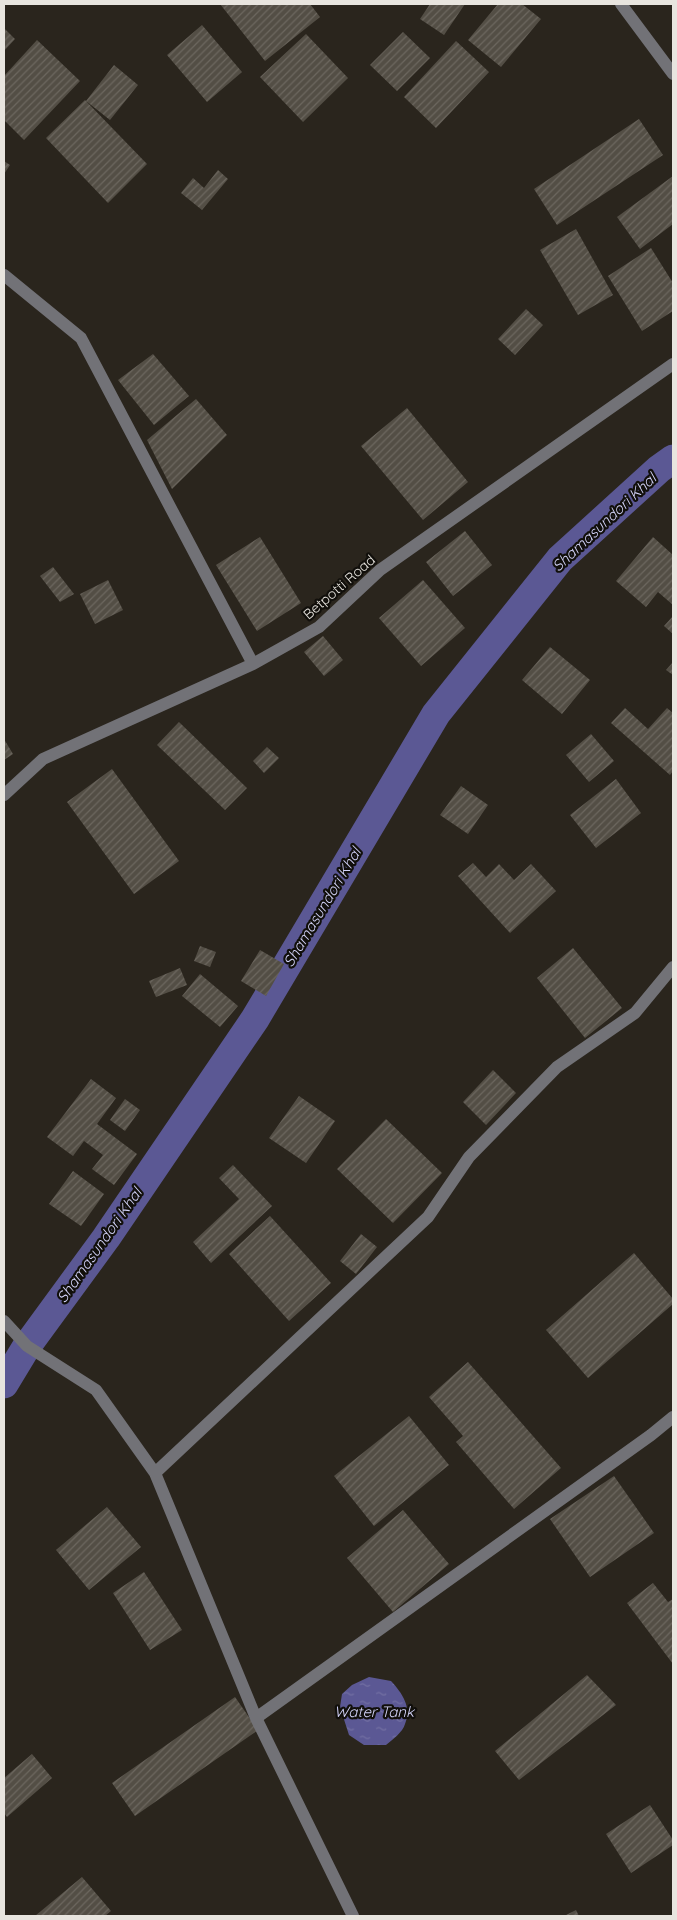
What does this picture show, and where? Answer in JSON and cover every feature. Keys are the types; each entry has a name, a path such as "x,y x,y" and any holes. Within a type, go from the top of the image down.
{"street":[{"path":"620,4 673,74"},
{"path":"4,275 81,338 253,664"},
{"name":"Betpotti Road","path":"4,795 43,759 253,664 319,627 380,570 673,364"},
{"path":"155,1473 428,1217 469,1157 557,1068 635,1013 673,967"},
{"path":"4,1321 27,1346 96,1390 155,1473 256,1718 353,1916"},
{"path":"256,1718 643,1441 673,1417"}],"water":[{"name":"Water Tank","path":"369,1677 391,1681 399,1690 407,1706 407,1718 404,1727 386,1745 364,1745 349,1735 340,1707 342,1694 352,1685"}],"building":[{"path":"220,4 310,4 320,17 265,61"},
{"path":"430,4 465,4 444,35 420,19"},
{"path":"498,4 522,4 541,19 501,67 468,40"},
{"path":"202,25 242,72 207,102 167,55"},
{"path":"4,28 15,39 4,51"},
{"path":"403,32 430,58 397,91 370,65"},
{"path":"306,34 348,78 303,122 260,77"},
{"path":"37,40 80,81 24,140 4,120 4,76"},
{"path":"456,41 489,72 436,128 404,97"},
{"path":"114,65 138,85 110,120 86,101"},
{"path":"85,100 147,164 108,203 46,138"},
{"path":"639,119 663,155 557,225 534,189"},
{"path":"4,161 10,165 4,174"},
{"path":"218,170 228,179 202,210 181,193 193,178 204,188"},
{"path":"673,176 673,224 640,249 617,217"},
{"path":"576,229 613,295 578,315 540,250"},
{"path":"651,248 673,283 673,311 642,331 608,276"},
{"path":"526,309 543,325 515,355 498,339"},
{"path":"153,354 189,396 154,425 118,380"},
{"path":"196,399 227,435 172,489 147,440"},
{"path":"407,408 468,482 423,520 361,446"},
{"path":"465,531 492,565 453,596 426,562"},
{"path":"260,537 301,603 257,631 216,565"},
{"path":"653,537 673,555 673,605 658,592 646,607 616,581"},
{"path":"53,567 74,594 60,602 40,576"},
{"path":"108,580 123,610 95,624 80,594"},
{"path":"423,580 465,628 421,666 379,618"},
{"path":"673,616 673,634 664,626"},
{"path":"323,636 343,660 324,676 304,652"},
{"path":"550,647 590,680 562,714 522,680"},
{"path":"673,662 673,675 666,670"},
{"path":"625,708 648,729 667,708 673,713 673,771 670,775 611,723"},
{"path":"179,722 247,788 225,810 157,745"},
{"path":"591,734 614,761 589,782 566,755"},
{"path":"4,739 13,754 4,760"},
{"path":"267,747 279,758 264,773 253,761"},
{"path":"112,769 179,861 134,894 67,802"},
{"path":"616,779 641,813 596,848 570,815"},
{"path":"461,786 488,805 468,834 440,815"},
{"path":"473,863 486,877 499,864 514,880 531,864 556,891 510,933 458,876"},
{"path":"200,946 216,952 210,967 194,961"},
{"path":"573,948 622,1008 585,1038 537,978"},
{"path":"260,950 284,964 266,996 241,981"},
{"path":"180,968 187,985 156,997 149,981"},
{"path":"200,974 238,1006 220,1027 182,996"},
{"path":"493,1070 516,1093 486,1125 463,1102"},
{"path":"91,1079 116,1098 97,1124 137,1154 114,1185 92,1169 103,1155 84,1141 73,1156 47,1137"},
{"path":"299,1096 335,1121 306,1163 269,1138"},
{"path":"125,1099 140,1110 125,1131 110,1120"},
{"path":"386,1119 442,1173 393,1223 337,1169"},
{"path":"233,1165 272,1206 211,1263 193,1242 239,1199 219,1178"},
{"path":"73,1171 104,1194 81,1226 49,1204"},
{"path":"270,1216 331,1283 289,1321 229,1254"},
{"path":"361,1234 377,1247 356,1274 340,1261"},
{"path":"634,1253 673,1299 673,1304 588,1378 546,1330"},
{"path":"468,1362 561,1468 514,1509 456,1442 463,1436 429,1397"},
{"path":"409,1416 449,1465 374,1526 334,1476"},
{"path":"614,1476 654,1533 590,1577 550,1519"},
{"path":"107,1507 141,1547 89,1590 56,1550"},
{"path":"403,1510 449,1564 393,1612 347,1558"},
{"path":"144,1572 182,1630 150,1650 113,1593"},
{"path":"653,1583 668,1602 673,1599 673,1664 627,1603"},
{"path":"587,1675 616,1705 519,1780 495,1751"},
{"path":"235,1697 258,1730 135,1816 112,1783"},
{"path":"32,1754 52,1778 7,1817 4,1813 4,1778"},
{"path":"650,1805 673,1840 673,1845 631,1873 606,1834"},
{"path":"82,1877 111,1911 105,1916 35,1916"},
{"path":"576,1910 579,1916 564,1916"}],"waterway":[{"name":"Shamasundori Khal","path":"4,1384 27,1346 106,1238 255,1019 436,714 560,559 659,469 673,459"}]}
